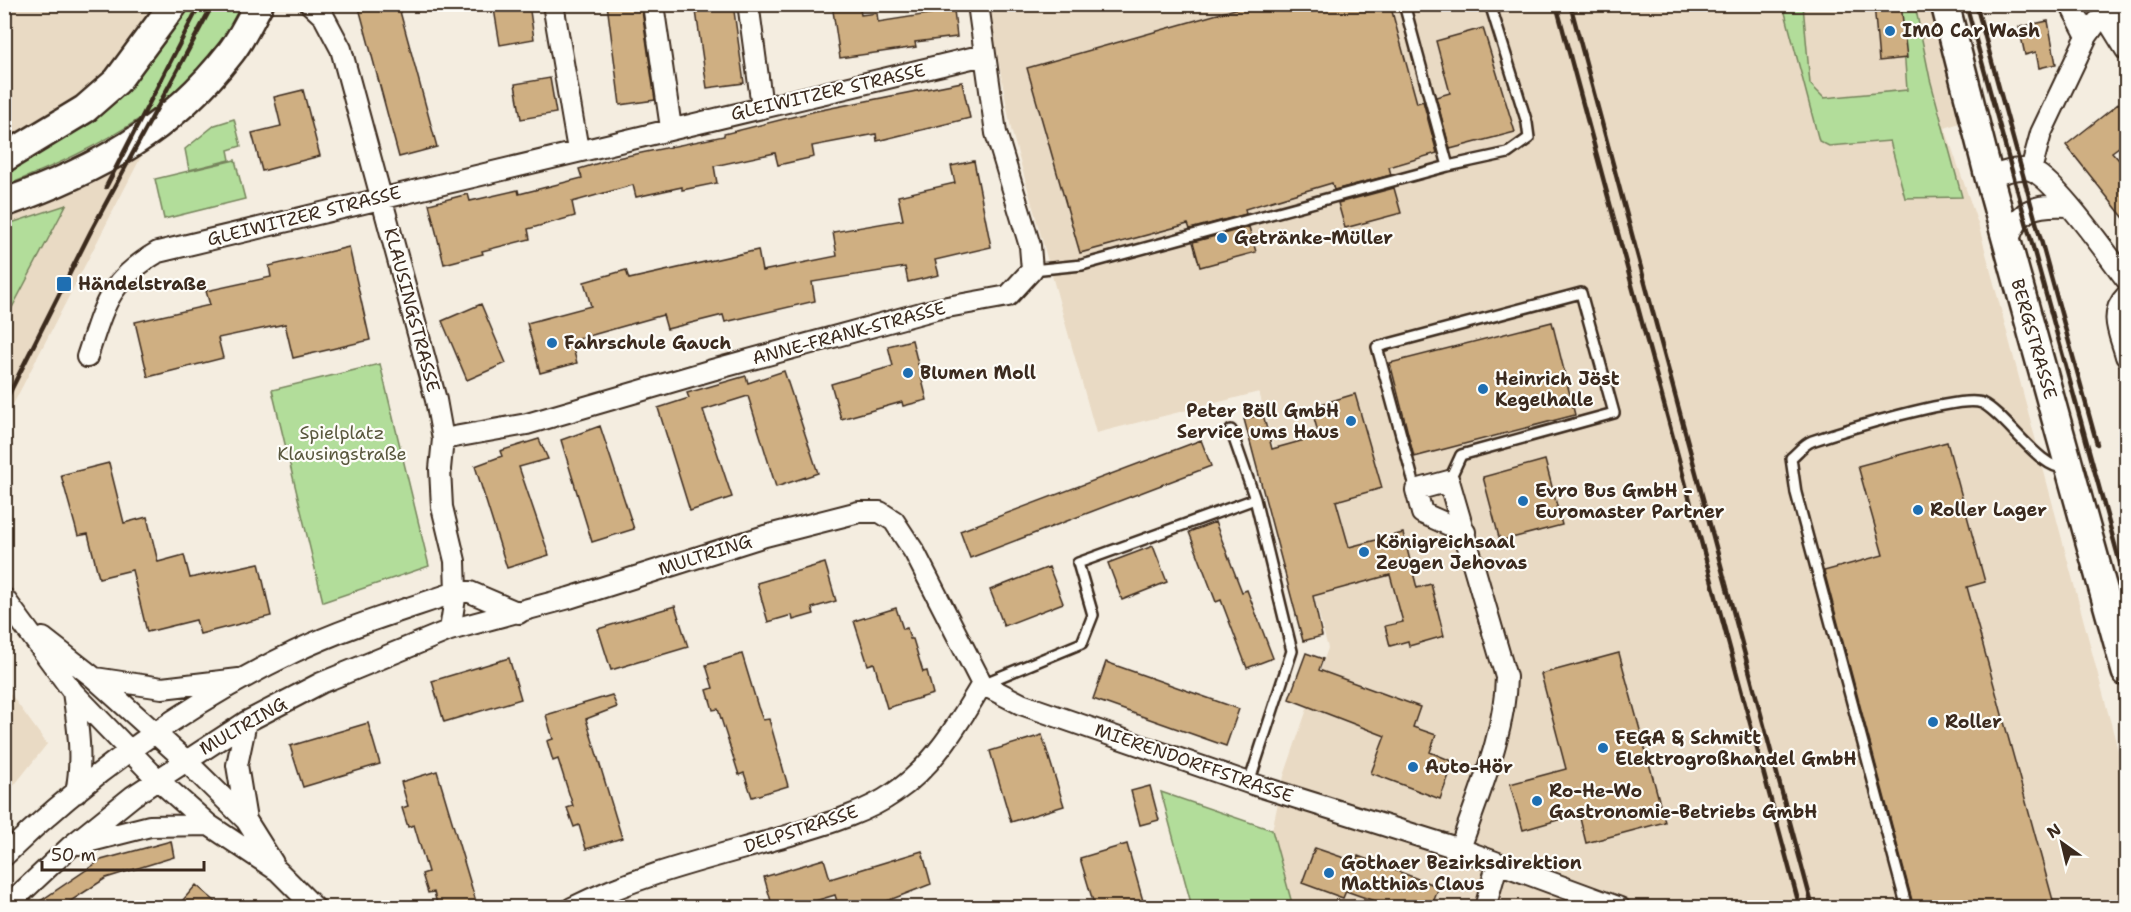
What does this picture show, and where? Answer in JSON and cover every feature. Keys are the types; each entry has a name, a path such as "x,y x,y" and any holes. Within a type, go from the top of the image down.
{"main road":[{"path":"4,158 85,109 117,81 174,4"},
{"path":"4,202 98,164 159,126 195,93 232,50 259,4"},
{"name":"BERGSTRASSE","path":"1945,4 2007,245 2127,672"}],"street":[{"name":"KLAUSINGSTRASSE","path":"309,4 324,17 341,49 383,197 436,400 443,439 440,470 442,507 455,561 456,592 450,630"},
{"path":"553,4 578,150"},
{"path":"653,4 671,128"},
{"path":"752,4 749,10 762,107"},
{"path":"978,4 996,134 1030,246 1032,270"},
{"path":"2070,4 2087,36"},
{"path":"2031,170 2041,133 2087,36 2097,22 2127,5"},
{"path":"2105,16 2127,50"},
{"name":"GLEIWITZER STRASSE","path":"87,357 105,302 124,275 158,252 984,55"},
{"path":"1989,177 2022,169 2031,170 2050,185 2069,206 2127,279"},
{"path":"2007,245 2015,223 2029,210 2044,205 2069,206"},
{"name":"ANNE-FRANK-STRASSE","path":"443,439 527,424 712,370 936,309 1008,297 1032,270"},
{"path":"2127,296 2119,303 2115,313 2127,356"},
{"path":"1460,849 1500,728 1506,702 1506,677 1465,532 1449,481 1416,490 1422,513 1465,532"},
{"name":"MULTRING","path":"5,908 71,846 157,779 246,722 342,673 450,630 519,613 765,536 859,512 880,512 894,521 915,553 982,684"},
{"path":"4,856 76,793 157,733 293,652 343,631 456,592 470,592 519,613"},
{"path":"4,598 73,692 157,779 209,825 278,871 315,908"},
{"path":"24,623 93,677 185,760 246,820 278,871"},
{"path":"93,677 162,688 246,678"},
{"name":"MIERENDORFFSTRASSE","path":"982,684 1020,704 1249,783 1460,849 1497,865 1620,908"},
{"name":"DELPSTRASSE","path":"572,908 647,877 858,812 894,794 928,761 960,721 982,684"},
{"path":"73,692 81,746 81,765 76,793"},
{"path":"246,722 237,765 246,820"},
{"path":"71,846 150,826 209,825"},
{"path":"1485,908 1497,865"}],"lane":[{"path":"1404,4 1448,166"},
{"path":"1032,270 1082,265 1448,166 1508,153 1529,138 1527,123 1490,4"},
{"path":"1416,490 1377,347 1581,292 1614,413 1461,455 1449,481"},
{"path":"1906,908 1796,493 1791,458 1809,442 1950,403 1981,403 2007,423 2049,464 2063,469 2070,468"},
{"path":"1232,430 1255,499 1292,651 1249,783"},
{"path":"982,684 1082,643 1092,615 1078,563 1255,499"}],"shaded area":[{"path":"4,5 242,5 209,59 172,97 5,420"},
{"path":"988,5 1942,5 1971,119 1945,128 1979,227 2126,780 2126,907 1293,907 1272,830 1284,776 1328,648 1259,392 1096,433 1011,129"},
{"path":"4,685 47,744 5,797 4,797"}],"green space":[{"path":"187,5 242,5 222,39 199,68 172,94 142,117 75,155 5,186 5,172 59,141 110,103 153,57"},
{"path":"1783,5 1803,5 1810,84 1824,98 1907,90 1901,5 1915,5 1930,79 1962,197 1905,198 1890,141 1829,146 1819,141"},
{"path":"234,119 241,146 228,150 230,160 189,170 185,149 215,125"},
{"path":"235,160 245,199 164,219 155,179"},
{"path":"66,205 5,321 5,225"},
{"name":"Spielplatz Klausingstraße","path":"380,364 429,566 323,602 272,390"},
{"path":"1161,792 1272,830 1293,907 1192,907"}],"building":[{"path":"358,4 398,4 437,147 399,157"},
{"path":"529,4 534,39 500,45 494,9"},
{"path":"607,4 641,4 655,100 620,105"},
{"path":"695,4 733,4 744,83 707,88"},
{"path":"832,4 859,4 861,15 877,13 878,22 954,10 957,37 915,42 916,47 840,58"},
{"path":"1253,4 1390,4 1417,103 1423,101 1437,153 1389,167 1391,175 1334,190 1332,183 1245,209 1246,214 1190,229 1188,224 1080,253 1027,68"},
{"name":"IMO Car Wash","path":"1874,4 1901,4 1907,58 1879,61"},
{"path":"2048,21 2056,64 2039,68 2036,52 2025,55 2019,27"},
{"path":"1483,28 1515,132 1450,149 1436,97 1450,93 1436,41"},
{"path":"550,78 556,113 521,119 515,84"},
{"path":"962,82 970,118 877,141 876,134 812,146 814,157 778,165 775,153 714,166 717,183 682,190 682,187 636,197 633,185 572,202 575,216 528,229 530,239 482,251 483,254 444,264 429,204 468,194 470,201 518,190 519,194 582,178 579,169 612,159 724,136 724,134 816,111"},
{"path":"303,90 320,156 262,171 252,133 281,126 274,97"},
{"path":"2127,97 2127,141 2112,152 2127,169 2127,222 2066,145"},
{"path":"974,161 991,247 935,260 939,275 908,282 905,267 812,282 815,301 725,322 723,315 667,329 663,315 571,341 577,363 540,373 527,323 591,306 584,282 626,270 629,279 758,250 762,271 837,256 833,232 903,220 898,196 955,183 951,166"},
{"path":"1394,188 1401,213 1345,228 1338,203"},
{"path":"1249,227 1256,252 1200,267 1193,242"},
{"path":"349,247 370,340 293,358 285,324 218,338 223,358 148,377 135,322 210,305 206,291 271,277 269,266"},
{"path":"481,304 506,363 467,380 442,321"},
{"name":"Heinrich Jöst Kegelhalle","path":"1552,322 1575,415 1414,457 1390,363"},
{"path":"912,340 927,400 903,406 902,402 841,419 831,384 893,366 888,346"},
{"path":"784,371 818,473 776,487 748,396 703,410 732,497 690,511 658,408 689,398 687,393 746,376 748,383"},
{"path":"1355,394 1382,488 1336,501 1349,547 1403,533 1417,588 1431,584 1444,636 1409,646 1408,641 1390,646 1385,626 1403,622 1390,575 1313,596 1322,636 1303,641 1244,419 1263,414 1272,449 1319,436 1311,407"},
{"path":"600,426 634,529 592,542 561,440"},
{"path":"539,439 548,459 519,467 549,555 507,568 475,466 502,456 500,451"},
{"path":"1201,440 1211,466 970,558 960,531"},
{"name":"Roller","path":"1947,442 1985,582 1967,587 2054,904 2040,908 1914,908 1824,571 1883,555 1858,466"},
{"name":"Evro Bus GmbH - Euromaster Partner","path":"1545,460 1562,525 1500,541 1483,477"},
{"path":"109,463 124,523 147,517 158,562 184,555 190,578 259,563 271,616 200,634 196,620 147,632 132,570 99,578 88,534 78,536 61,475"},
{"path":"1215,522 1242,592 1247,590 1273,658 1247,668 1221,600 1216,602 1189,532"},
{"path":"1153,546 1167,582 1122,600 1108,563"},
{"path":"825,563 836,601 812,608 814,614 793,620 792,615 768,622 757,583"},
{"path":"1049,567 1063,603 1004,626 990,590"},
{"path":"675,606 688,647 611,670 598,629"},
{"path":"896,608 903,629 907,628 910,639 913,639 923,672 927,671 933,694 887,708 874,663 868,665 854,621"},
{"path":"1306,653 1323,659 1319,670 1420,707 1413,727 1436,735 1430,752 1454,762 1440,799 1371,773 1385,736 1289,699"},
{"name":"FEGA & Schmitt Elektrogroßhandel GmbH","path":"1619,653 1665,822 1586,843 1579,814 1523,830 1510,784 1566,769 1541,674"},
{"path":"742,654 763,720 769,719 788,786 752,797 744,773 739,775 718,709 713,710 707,690 713,688 706,665"},
{"path":"509,658 521,699 444,722 432,681"},
{"path":"1106,662 1239,709 1226,746 1093,699"},
{"path":"612,695 617,707 586,719 622,838 586,849 579,825 574,827 567,808 573,806 558,759 553,761 547,741 553,739 546,715"},
{"path":"368,723 380,764 303,787 290,746"},
{"path":"1042,735 1064,806 1011,822 990,751"},
{"path":"437,771 477,905 468,908 438,908 434,892 428,893 422,874 428,872 414,825 408,827 402,808 408,806 401,782"},
{"path":"1150,786 1159,820 1140,825 1131,791"},
{"path":"171,841 174,857 106,878 60,908 43,908 39,902 101,860"},
{"path":"1127,844 1145,908 1095,908 1080,858"},
{"path":"1315,848 1356,862 1358,856 1439,887 1431,908 1394,908 1346,891 1343,898 1302,883"},
{"path":"922,851 931,884 869,908 839,908 835,895 792,908 773,908 764,877 824,859 830,879"},
{"path":"196,885 203,891 223,908 176,908"}],"railway":[{"path":"106,187 200,4"},
{"path":"4,404 91,231 213,4"},
{"path":"1556,4 1800,908"},
{"path":"1570,4 1813,908"},
{"path":"1966,4 2126,585"},
{"path":"1976,4 2097,444"}],"place":[{"name":"IMO Car Wash","path":"1890,31"},
{"name":"Getränke-Müller","path":"1222,238"},
{"name":"Händelstraße","path":"64,284"},
{"name":"Fahrschule Gauch","path":"552,343"},
{"name":"Blumen Moll","path":"908,373"},
{"name":"Heinrich Jöst Kegelhalle","path":"1483,389"},
{"name":"Peter Böll GmbH Service ums Haus","path":"1351,421"},
{"name":"Evro Bus GmbH - Euromaster Partner","path":"1523,501"},
{"name":"Roller Lager","path":"1918,510"},
{"name":"Königreichsaal Zeugen Jehovas","path":"1364,552"},
{"name":"Roller","path":"1933,722"},
{"name":"FEGA & Schmitt Elektrogroßhandel GmbH","path":"1603,748"},
{"name":"Auto-Hör","path":"1413,767"},
{"name":"Ro-He-Wo Gastronomie-Betriebs GmbH","path":"1537,801"},
{"name":"Gothaer Bezirksdirektion Matthias Claus","path":"1329,873"}]}
